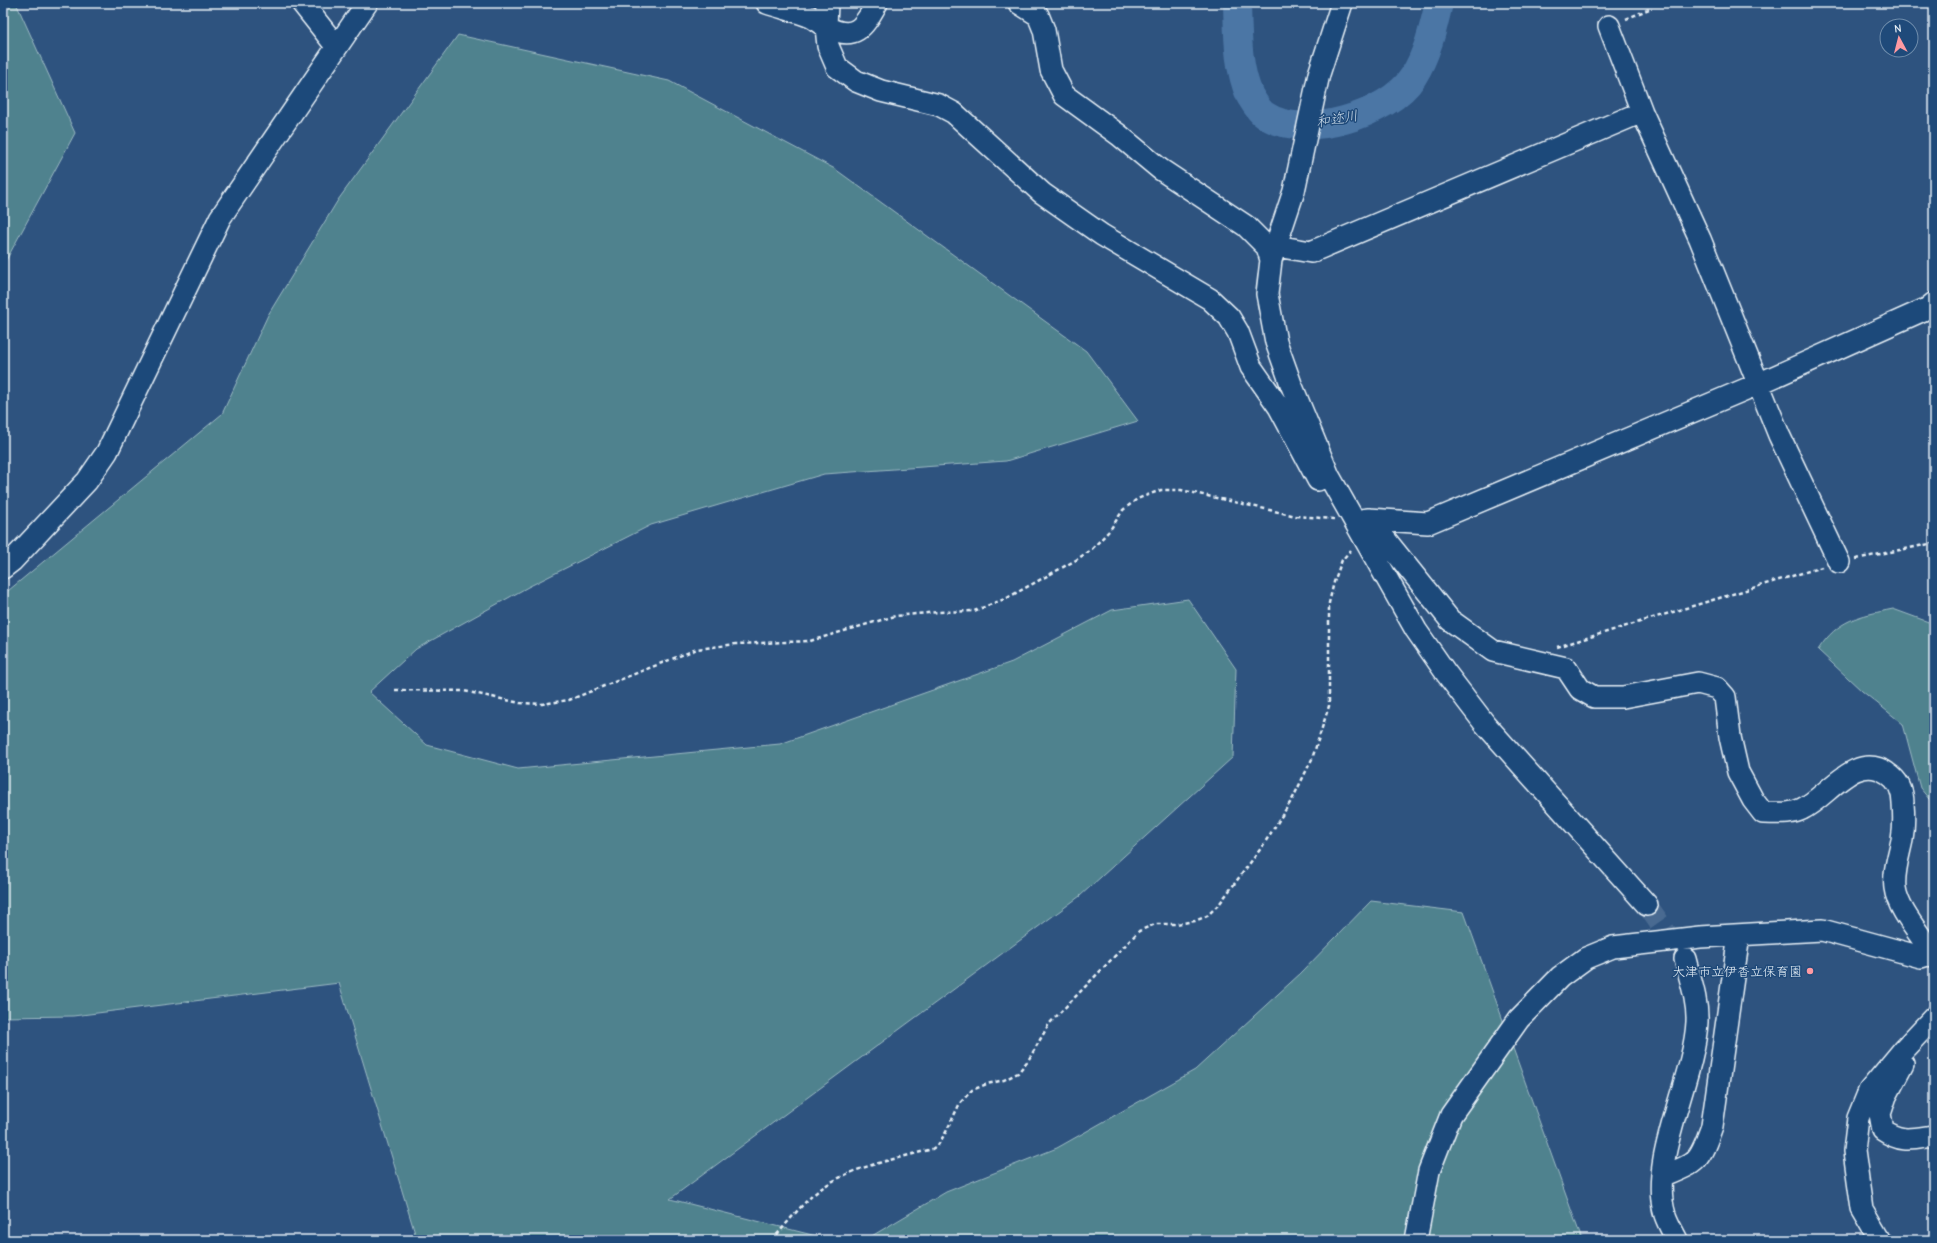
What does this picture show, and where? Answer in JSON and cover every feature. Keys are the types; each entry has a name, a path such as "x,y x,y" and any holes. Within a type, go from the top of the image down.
{"street":[{"path":"302,3 336,46"},
{"path":"3,568 12,562 87,481 107,452 220,218 336,46 367,3"},
{"path":"767,3 812,18 839,33 853,32 863,27 877,3"},
{"path":"827,3 826,27 828,46 837,67 856,81 881,91 939,105 954,113 1042,193 1102,236 1210,299 1229,316 1238,332 1251,367 1356,524 1450,620 1493,651 1566,668 1580,689 1594,697 1623,697 1698,683 1717,688 1726,697 1730,737 1738,772 1753,800 1763,813 1790,814 1803,809 1850,773 1861,768 1882,770 1892,776 1899,785 1903,799 1902,837 1894,878 1895,889 1904,912 1934,954 1921,957 1822,930 1700,938 1613,947 1586,958 1560,977 1519,1019 1451,1115 1429,1171 1416,1240"},
{"path":"1019,3 1038,15 1044,30 1051,70 1064,95 1119,135 1160,169 1246,226 1273,253 1311,252 1642,112"},
{"path":"1342,3 1320,74 1294,191 1273,253 1267,294 1276,342 1291,384 1329,476 1416,630 1446,673 1485,724 1647,905"},
{"path":"1609,26 1642,112 1700,239 1758,384 1839,562"},
{"path":"1356,524 1428,523 1758,384 1928,308 1934,303"},
{"path":"1662,1177 1691,1165 1703,1152 1712,1126 1739,935"},
{"path":"1677,1240 1665,1216 1662,1196 1662,1177 1670,1136 1689,1067 1697,1022 1694,990 1685,959"},
{"path":"1878,1238 1862,1209 1854,1151 1858,1118 1869,1091 1904,1049 1934,1017"},
{"path":"1904,1049 1907,1056 1886,1096 1880,1114 1883,1130 1894,1137 1910,1140 1934,1136"}],"path":[{"path":"1609,26 1649,9 1650,3"},
{"path":"395,690 464,691 520,703 542,704 569,700 697,649 736,644 810,641 895,616 974,610 1007,598 1076,560 1092,549 1105,535 1123,510 1137,499 1161,490 1181,490 1296,516 1356,524 1334,582 1329,604 1328,706 1312,759 1293,798 1262,847 1220,903 1207,916 1195,921 1176,924 1155,924 1139,931 1049,1024 1029,1059 1018,1073 1004,1080 987,1084 972,1090 968,1094 960,1103 938,1145 932,1149 872,1165 828,1184 804,1204 772,1240"},
{"path":"1551,649 1839,562 1934,543"}],"green space":[{"path":"3,3 16,3 75,133 3,266"},
{"path":"458,35 669,81 835,169 1086,351 1138,421 1006,461 824,474 651,525 528,587 416,649 369,692 427,745 518,769 780,744 1012,662 1112,610 1188,599 1236,669 1233,757 1080,896 670,1199 832,1240 417,1240 339,983 73,1016 3,1017 3,595 222,414 268,315 338,200"},
{"path":"1893,609 1934,624 1934,805 1920,788 1903,724 1862,691 1818,650 1833,632 1850,620"},
{"path":"1371,901 1464,912 1582,1240 865,1240 946,1192 1057,1148 1195,1070 1301,973"}],"waterway":[{"name":"和迩川","path":"1237,3 1240,62 1250,96 1263,114 1281,122 1301,125 1322,124 1344,120 1366,113 1385,103 1401,91 1413,77 1426,51 1439,3"}],"tunnel":[{"path":"1647,905 1681,954"}],"place":[{"name":"大津市立伊香立保育園","path":"1810,971"}]}
